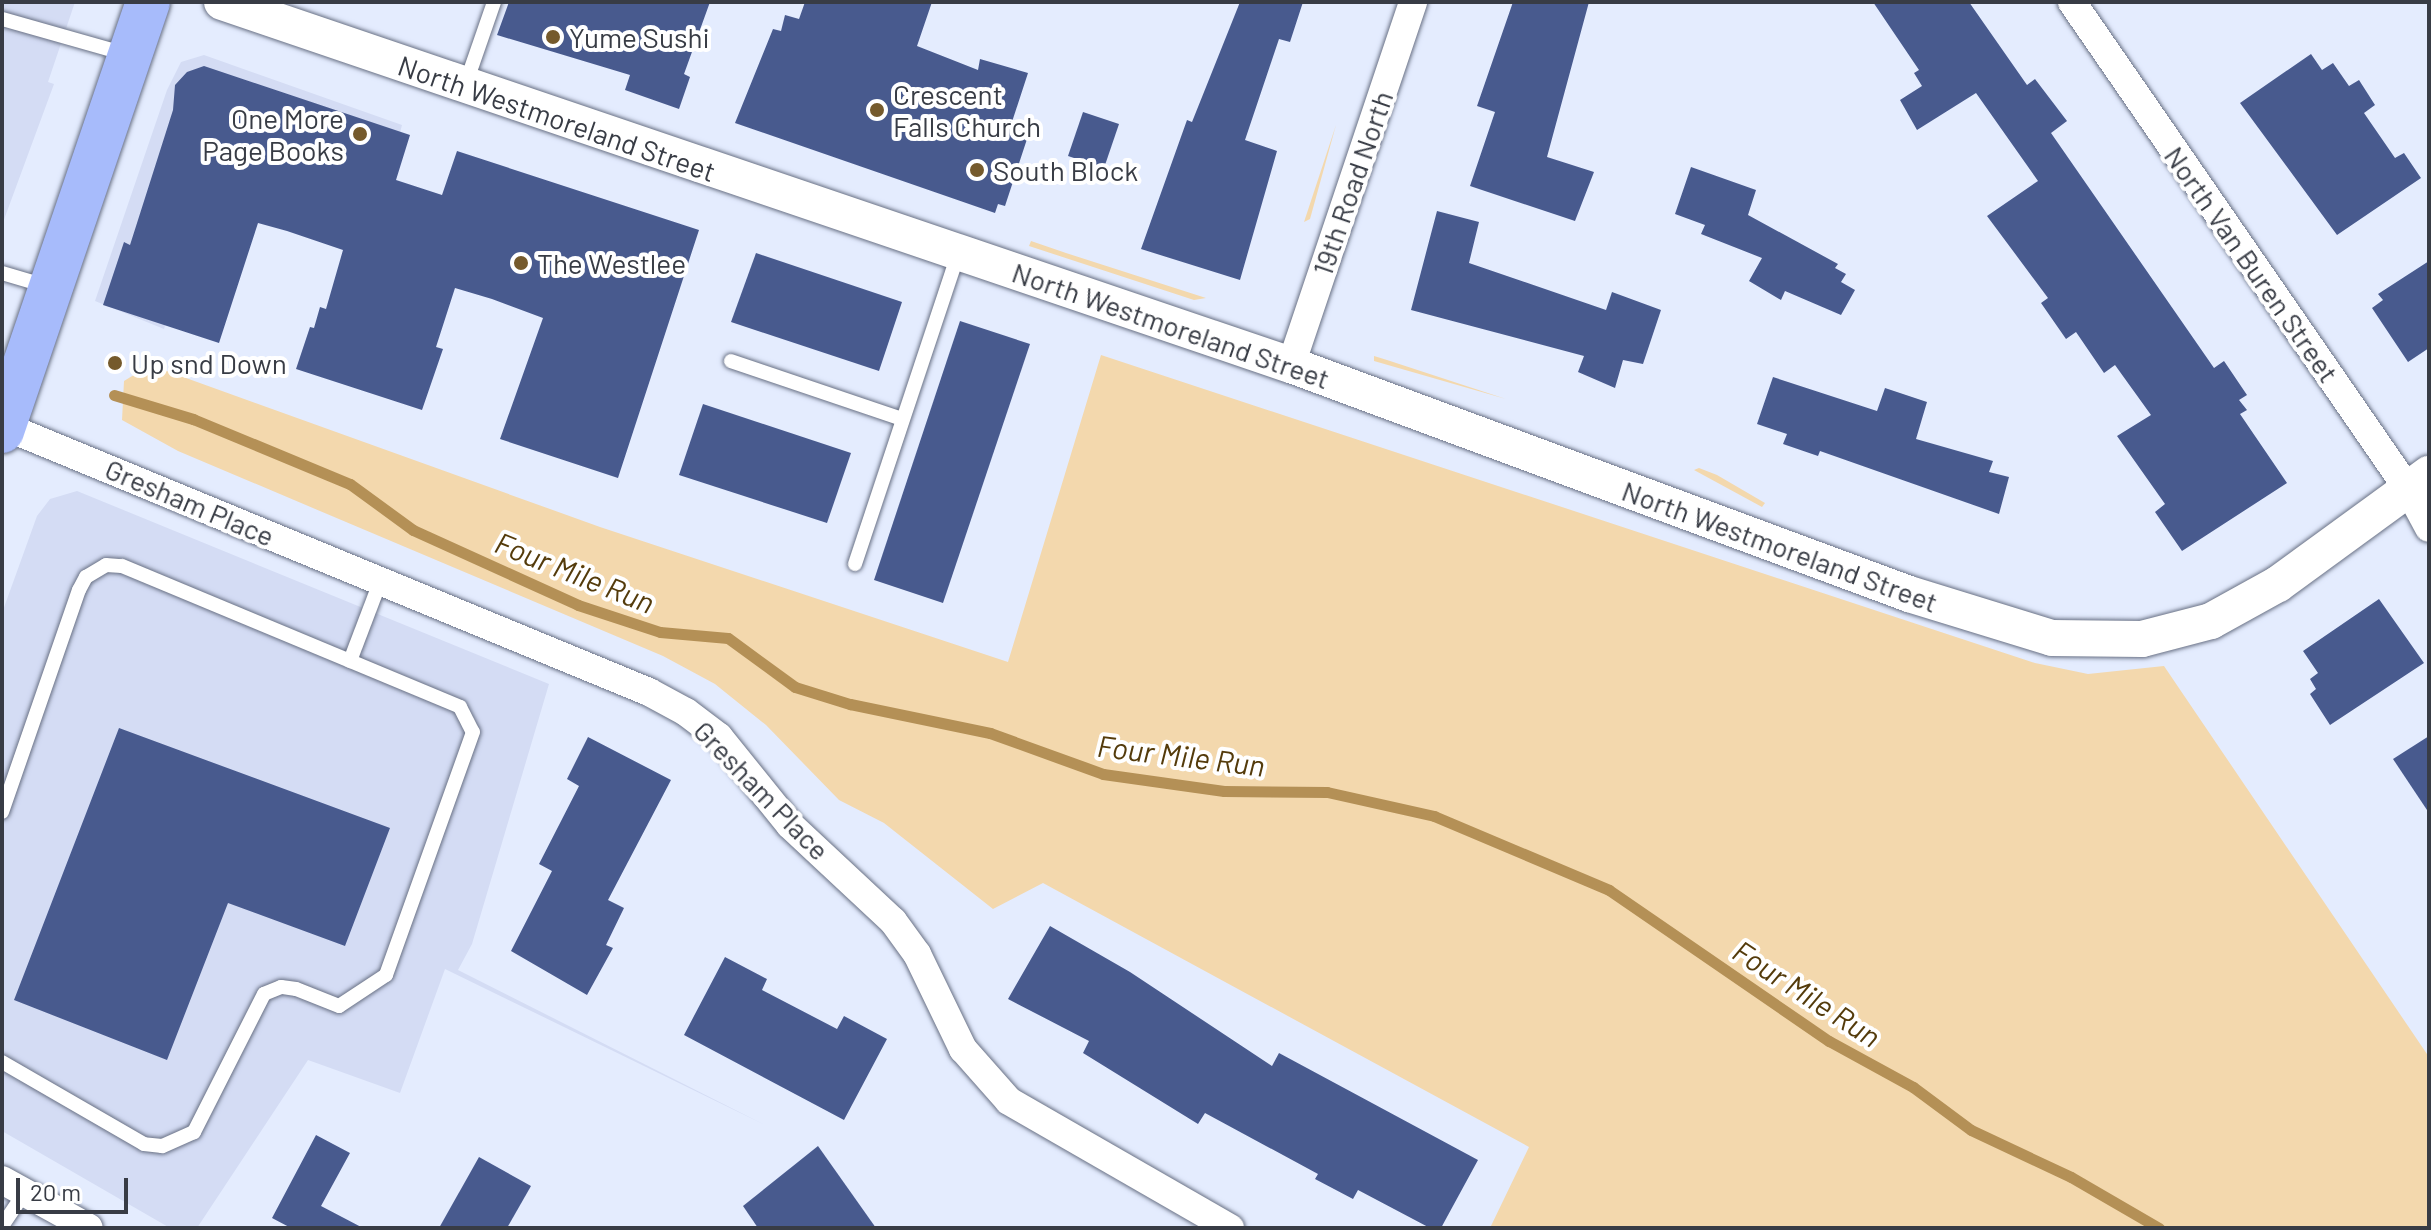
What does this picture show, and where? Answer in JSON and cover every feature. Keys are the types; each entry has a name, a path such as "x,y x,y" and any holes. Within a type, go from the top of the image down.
{"main road":[{"path":"3,428 126,54 148,2"}],"street":[{"name":"North Westmoreland Street","path":"222,2 1291,365 1958,611 2052,638 2119,641 2165,635 2225,614 2278,584 2418,481"},
{"name":"19th Road North","path":"1291,365 1413,2"},
{"name":"North Van Buren Street","path":"2072,2 2418,481 2429,528"},
{"name":"Gresham Place","path":"3,428 649,692 703,725 738,758 790,825 893,921 917,954 963,1049 990,1083 1033,1117 1230,1228"},
{"path":"14,1186 89,1228"}],"lane":[{"path":"465,87 494,2"},
{"path":"2,19 126,54"},
{"path":"855,564 958,254"},
{"path":"2,273 54,278"},
{"path":"731,361 902,419"},
{"path":"2,812 79,590 86,577 106,565 122,566 460,707 473,732 386,975 339,1006 296,989 281,987 264,994 194,1132 162,1146 144,1144 2,1062"},
{"path":"350,661 380,582"},
{"path":"2,1226 14,1186"}],"shaded area":[{"path":"2,2 75,2 48,82 54,84 2,225"},
{"path":"204,55 402,125 390,171 227,120 164,329 95,301 167,90 181,62"},
{"path":"1336,125 1310,219 1304,222"},
{"path":"1031,241 1206,298 1194,300 1029,246"},
{"path":"1101,355 2035,663 2088,674 2164,666 2429,1057 2429,1228 1490,1228 1529,1147 1043,883 993,909 884,823 839,800 766,725 715,684 663,656 178,451 122,420 124,381 150,365 600,527 1008,662"},
{"path":"1374,356 1387,360 1506,399 1374,361"},
{"path":"1699,468 1765,503 1762,507 1694,470"},
{"path":"77,491 549,684 472,944 458,970 765,1125 445,969 400,1093 308,1060 197,1228 170,1228 2,1131 2,613 37,516 50,499"}],"building":[{"path":"509,2 710,2 684,74 690,77 679,109 625,90 630,75 497,35"},
{"name":"Crescent Falls Church","path":"805,2 932,2 917,46 978,70 980,59 1028,73 1010,128 1029,133 1005,206 998,204 995,213 735,123 773,29 781,31 785,15 799,19"},
{"path":"1240,2 1303,2 1290,42 1279,39 1245,140 1277,151 1240,280 1141,249 1187,120 1192,122"},
{"path":"1513,2 1589,2 1547,157 1594,172 1575,221 1470,186 1495,112 1477,106"},
{"path":"1873,2 1969,2 2027,85 2035,79 2067,121 2051,133 2214,368 2224,361 2247,395 2239,400 2247,410 2240,414 2287,483 2182,551 2155,512 2165,504 2117,436 2151,415 2115,365 2104,373 2076,332 2066,339 2041,303 2048,298 1987,216 2038,181 1976,93 1917,130 1900,100 1922,86 1914,73 1919,70"},
{"path":"2311,54 2322,70 2333,63 2349,86 2359,80 2375,105 2364,113 2395,158 2404,153 2421,178 2337,235 2240,103"},
{"name":"The Westlee","path":"204,66 410,135 396,180 442,195 457,151 699,230 618,478 500,439 543,318 492,299 455,288 436,347 443,349 422,410 296,369 320,307 326,309 343,250 287,231 258,223 219,343 103,305 124,242 130,245 173,110 175,85 187,72"},
{"path":"1083,112 1119,124 1104,168 1068,156"},
{"path":"1691,167 1756,190 1748,215 1838,264 1835,268 1846,274 1841,282 1855,290 1841,315 1785,291 1781,300 1749,281 1762,258 1701,234 1705,225 1675,214"},
{"path":"1437,211 1479,222 1469,263 1606,310 1612,292 1661,310 1643,364 1623,360 1615,388 1578,372 1584,356 1411,310"},
{"path":"756,253 902,302 879,371 731,322"},
{"path":"2429,261 2429,348 2408,362 2372,308 2383,300 2378,294"},
{"path":"960,321 1030,344 943,603 874,580"},
{"path":"1773,377 1877,411 1885,388 1927,402 1916,439 1993,461 1989,472 2009,477 1999,514 1820,451 1818,456 1783,444 1787,434 1757,424"},
{"path":"703,404 851,453 827,523 679,475"},
{"path":"2379,599 2424,663 2330,725 2310,694 2316,689 2310,679 2318,673 2303,651"},
{"path":"119,728 390,828 345,946 228,903 167,1060 14,1000"},
{"path":"2429,736 2429,813 2393,759"},
{"path":"588,737 671,780 608,900 624,908 606,945 613,948 587,995 511,951 552,871 539,864 579,786 567,779"},
{"path":"1050,926 1130,972 1272,1066 1279,1053 1478,1160 1441,1228 1430,1228 1358,1190 1353,1199 1315,1179 1318,1174 1205,1113 1198,1124 1083,1053 1089,1041 1008,999"},
{"path":"725,957 767,979 762,990 837,1029 844,1016 887,1039 844,1120 684,1035"},
{"path":"316,1135 350,1153 321,1206 363,1228 291,1228 272,1218"},
{"path":"818,1146 876,1228 758,1228 743,1206"},
{"path":"479,1157 531,1186 507,1228 439,1228"}],"waterway":[{"name":"Four Mile Run","path":"114,395 193,419 350,484 413,530 578,605 660,632 728,638 795,687 850,704 990,733 1103,774 1224,791 1327,792 1434,816 1609,890 1829,1041 1913,1087 1971,1130 2071,1177 2159,1228"}],"place":[{"name":"Yume Sushi","path":"553,37"},
{"name":"Crescent Falls Church","path":"877,110"},
{"name":"One More Page Books","path":"360,134"},
{"name":"South Block","path":"977,170"},
{"name":"The Westlee","path":"521,263"},
{"name":"Up snd Down","path":"115,363"}]}
